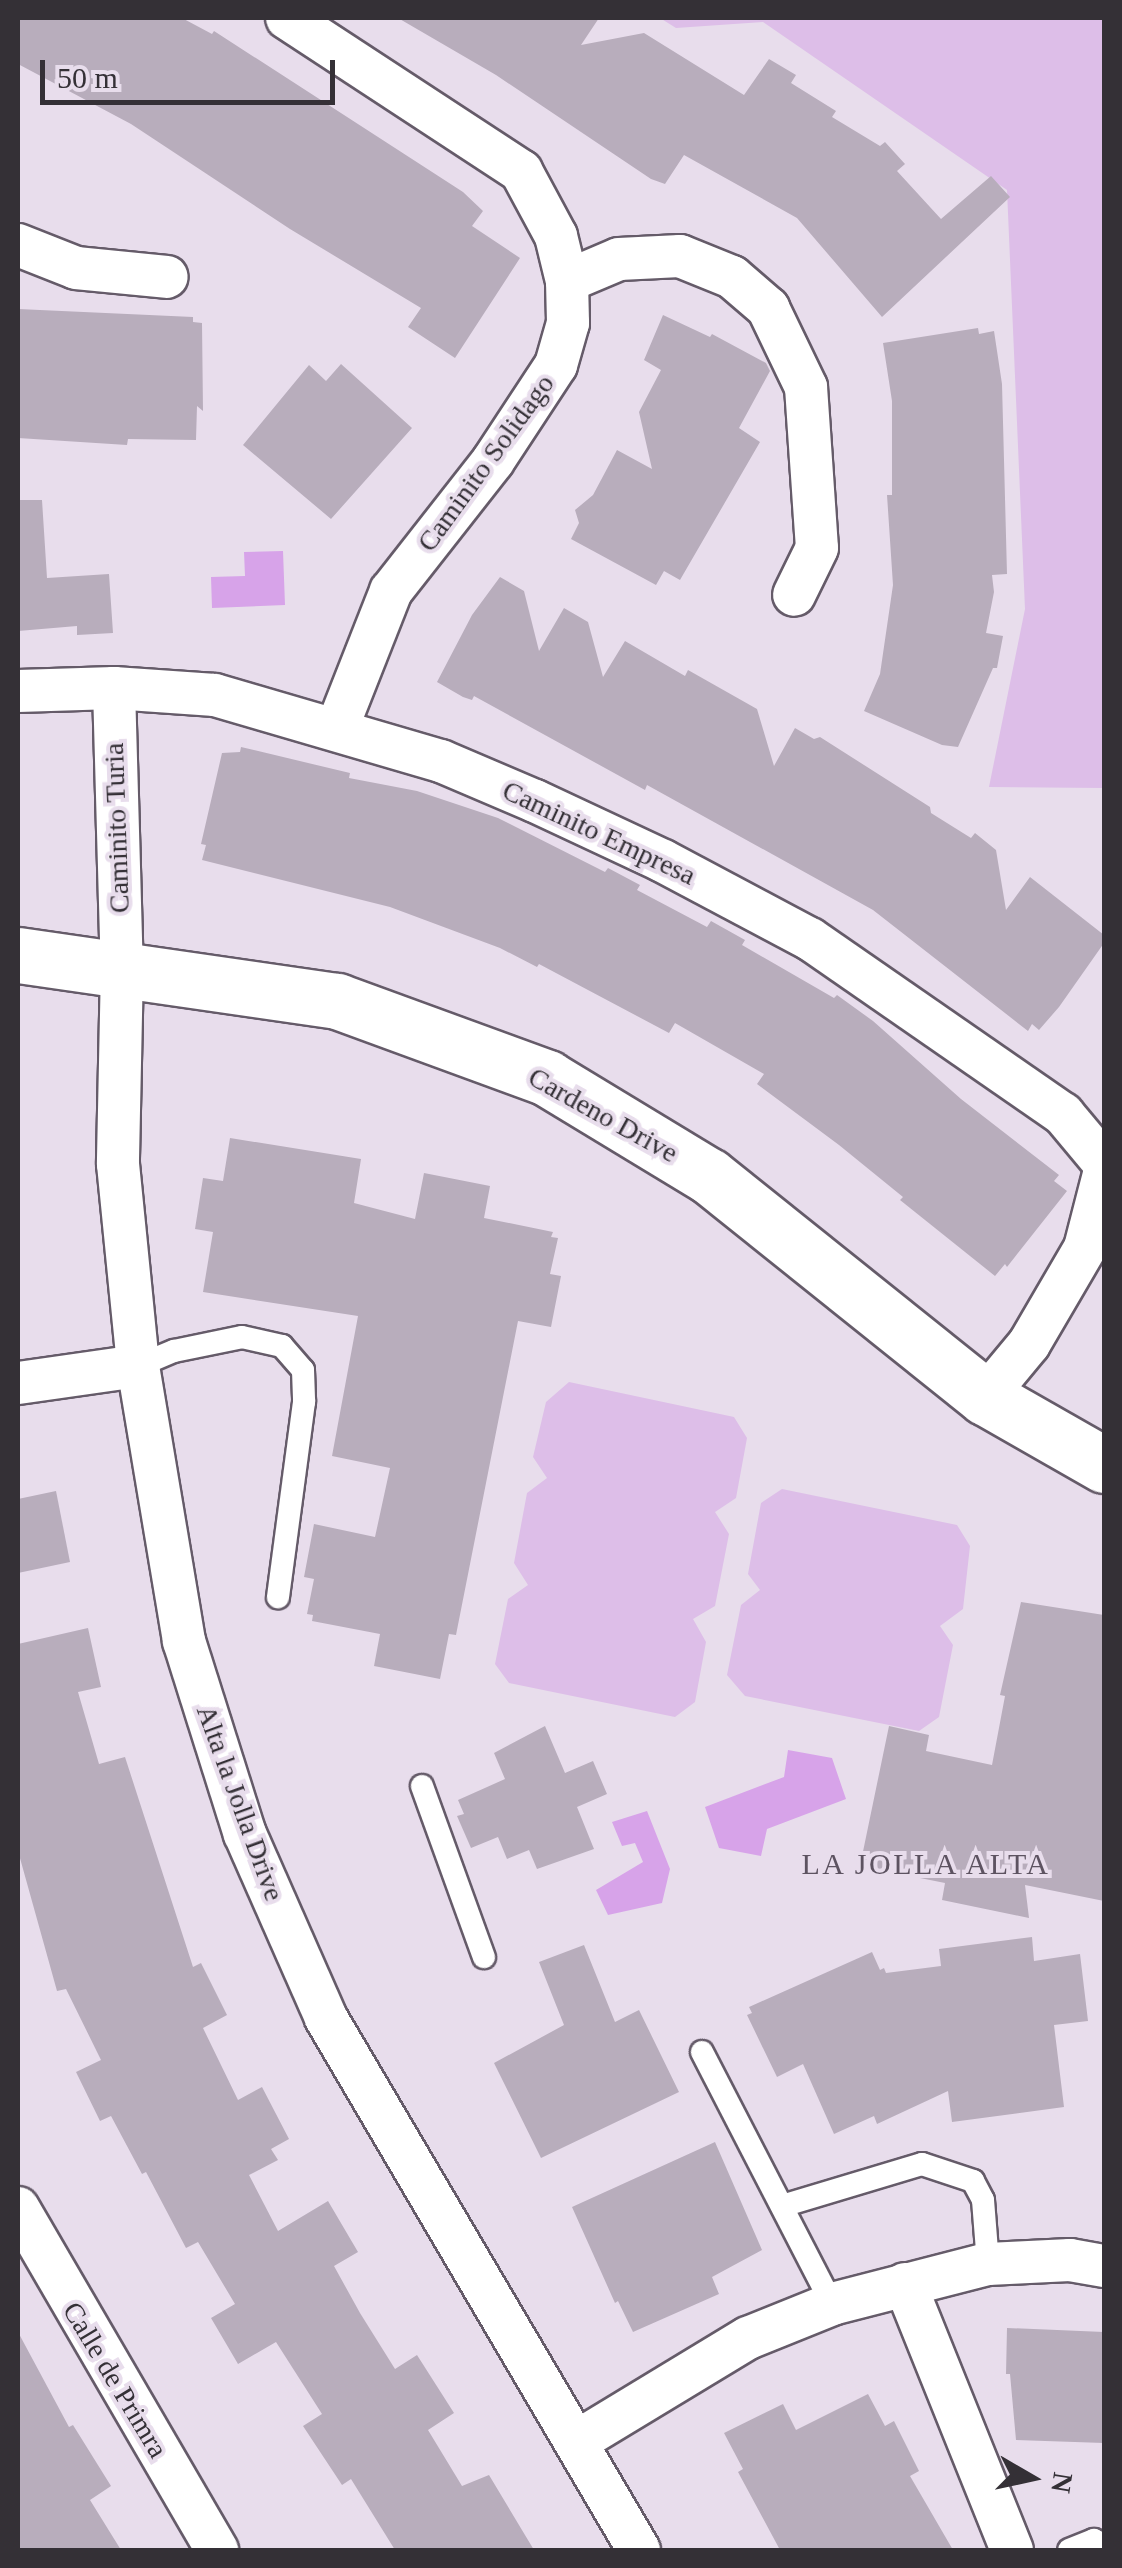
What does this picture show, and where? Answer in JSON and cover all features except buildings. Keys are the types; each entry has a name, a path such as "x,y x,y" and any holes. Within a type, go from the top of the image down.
{"street":[{"name":"Caminito Solidago","path":"287,18 522,171 556,236 567,280 568,324 556,365 493,461 391,591 337,728"},
{"path":"18,245 76,268 167,277"},
{"path":"567,280 619,259 680,256 732,277 768,308 806,387 817,548 794,595"},
{"name":"Caminito Empresa","path":"18,692 114,688 215,696 337,728 440,762 535,800 663,860 810,940 1063,1114 1104,1163"},
{"name":"Caminito Turia","path":"114,688 122,967"},
{"name":"Cardeno Drive","path":"18,955 337,1001 547,1078 709,1176 985,1397 1104,1465"},
{"name":"Alta la Jolla Drive","path":"122,967 118,1164 138,1366 184,1641 245,1834 326,2018 639,2550"},
{"path":"985,1397 1029,1344 1086,1248 1104,1174"},
{"path":"18,1383 138,1366"},
{"name":"Calle de Primra","path":"18,2208 217,2550"},
{"path":"576,2442 748,2338 832,2304 988,2264 1070,2260 1104,2266"},
{"path":"905,2284 1012,2550"}],"lane":[{"path":"138,1366 174,1351 242,1337 282,1346 303,1370 304,1402 278,1597"},
{"path":"422,1786 484,1957"},
{"path":"702,2052 832,2304"},
{"path":"782,2206 922,2164 973,2181 983,2200 988,2264"},
{"path":"1069,2550 1094,2540 1104,2545"}],"shaded area":[{"path":"660,18 1104,18 1104,788 989,787 1025,609 1007,190 763,22 676,28"},
{"path":"283,551 285,605 212,608 211,577 245,576 244,552"},
{"path":"569,1382 734,1417 747,1438 736,1498 715,1512 729,1534 715,1606 693,1619 706,1642 695,1702 675,1717 509,1683 495,1664 508,1599 528,1585 514,1563 527,1493 547,1478 533,1457 546,1402"},
{"path":"782,1489 957,1525 970,1546 963,1609 940,1626 953,1645 939,1717 919,1731 745,1696 727,1675 741,1605 760,1590 748,1574 761,1503"},
{"path":"788,1750 832,1758 846,1799 767,1829 761,1856 719,1848 705,1807 784,1777"},
{"path":"647,1811 670,1869 662,1903 608,1915 596,1890 643,1862 635,1843 622,1846 612,1822"}],"district":[{"name":"LA JOLLA ALTA","path":"926,1864"}]}
